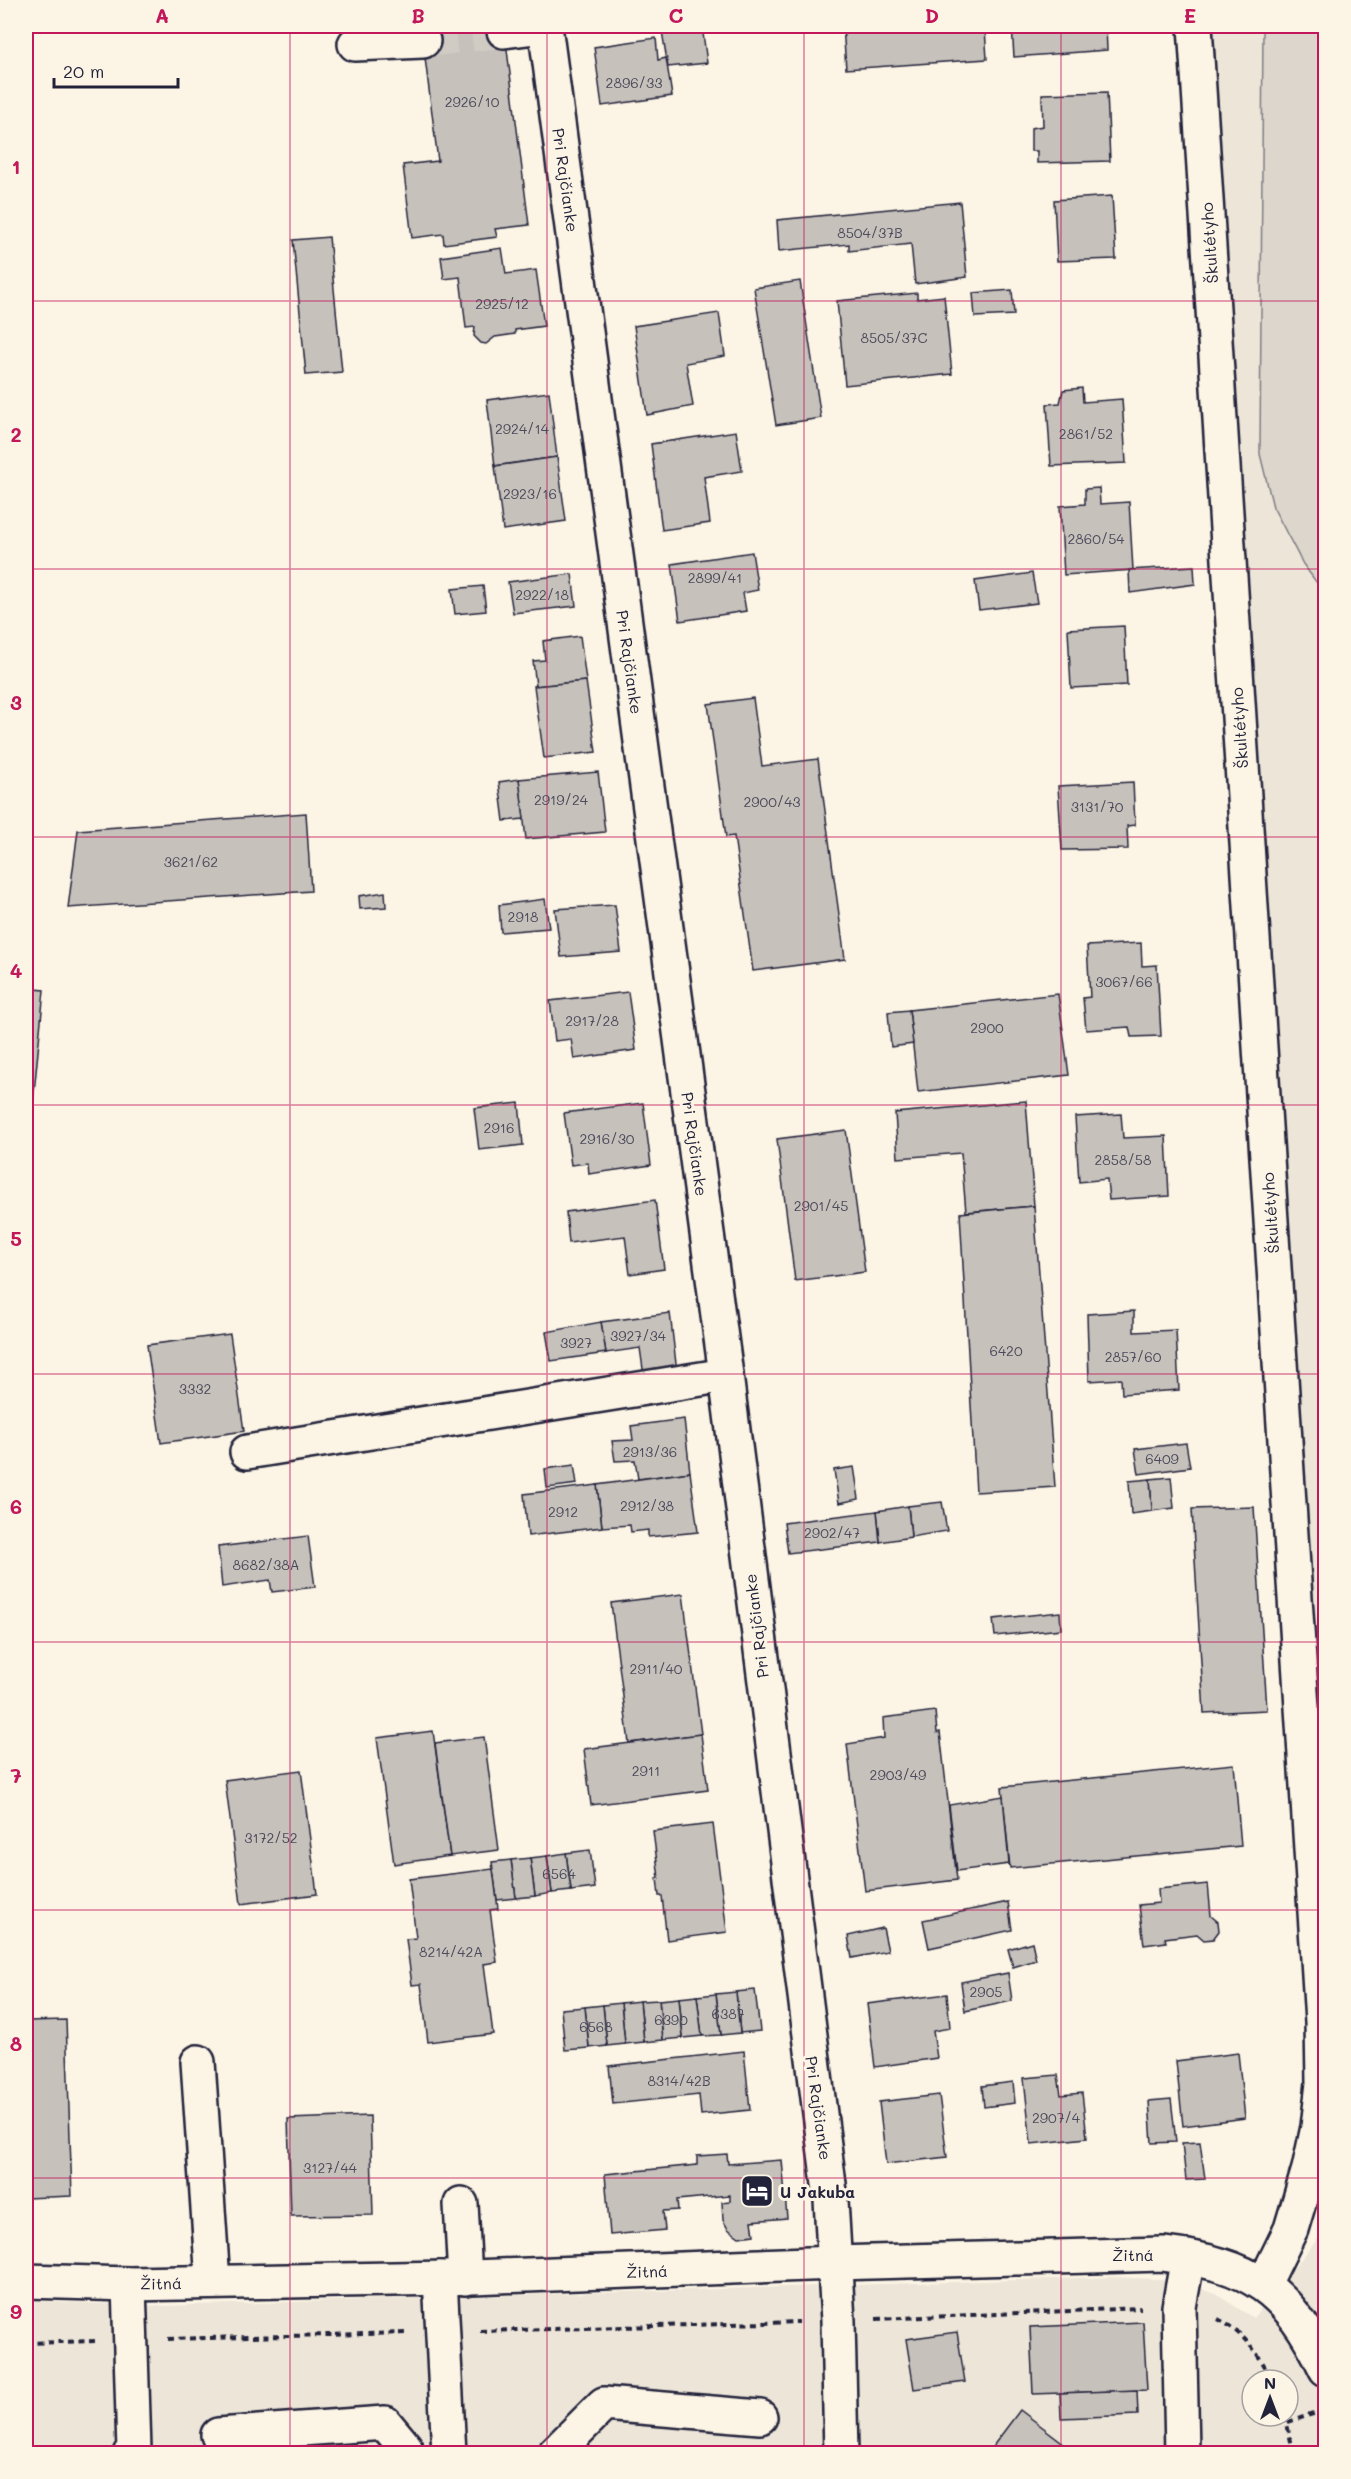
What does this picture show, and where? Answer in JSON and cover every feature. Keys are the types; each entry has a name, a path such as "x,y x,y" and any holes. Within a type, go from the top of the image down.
{"street":[{"path":"504,31 544,26"},
{"name":"Pri Rajčianke","path":"544,26 726,1375 831,2200 838,2321 841,2454"},
{"name":"Škultétyho","path":"1195,26 1322,2022 1323,2083 1318,2127 1309,2169 1291,2229 1264,2284"},
{"path":"355,44 423,41"},
{"path":"247,1452 726,1375"},
{"path":"198,2062 213,2282"},
{"path":"449,2454 443,2332 460,2204"},
{"name":"Žitná","path":"26,2281 129,2284 452,2277 1163,2254 1228,2266 1264,2284"},
{"path":"1182,2454 1179,2307 1188,2257"},
{"path":"129,2284 134,2451 130,2454"},
{"path":"1264,2284 1290,2309 1310,2336 1326,2369"},
{"path":"554,2454 604,2404 760,2417"},
{"path":"218,2435 385,2423 405,2447 405,2454"}],"path":[{"path":"26,2343 838,2321 1179,2307 1203,2311 1232,2326 1249,2342 1265,2368"},
{"path":"1300,2418 1326,2410"},
{"path":"1289,2428 1294,2454"}],"shaded area":[{"path":"1177,26 1325,26 1325,1757"},
{"path":"1263,26 1325,26 1325,594 1303,564 1273,507 1260,454"},
{"path":"1325,2230 1325,2453 26,2454 26,2301 164,2306 1113,2277 1175,2280 1216,2294 1253,2318"}],"building":[{"path":"26,26 51,26 26,29"},
{"path":"421,26 504,26 529,225 495,229 497,237 444,244 443,234 412,238 403,165 438,161"},
{"path":"702,26 707,63 668,67 662,31"},
{"path":"843,26 1012,26 1012,29 985,29 987,59 846,69"},
{"path":"1012,26 1106,26 1107,50 1014,57"},
{"path":"656,38 658,60 666,58 672,96 602,106 594,47"},
{"path":"1107,92 1110,161 1037,163 1037,151 1031,151 1031,128 1043,126 1042,94"},
{"path":"1112,196 1116,259 1057,261 1054,200"},
{"path":"960,202 967,277 915,284 911,244 849,251 849,244 779,251 777,220"},
{"path":"329,237 342,372 306,375 293,240"},
{"path":"502,248 506,274 536,270 544,326 515,330 515,334 495,337 486,344 481,343 474,336 475,327 466,328 460,277 444,279 441,257"},
{"path":"800,281 821,418 776,425 754,288"},
{"path":"1012,290 1014,315 975,317 973,293"},
{"path":"917,293 917,299 944,296 952,374 845,385 837,301"},
{"path":"719,313 725,356 686,363 693,406 647,415 634,326"},
{"path":"1082,388 1083,402 1122,399 1126,463 1051,466 1047,404 1060,403 1063,390"},
{"path":"549,392 557,457 495,466 487,400"},
{"path":"736,431 742,471 704,477 710,523 662,530 651,444"},
{"path":"557,457 566,521 503,530 495,466"},
{"path":"1099,488 1100,504 1129,502 1133,570 1064,575 1060,506 1085,504 1085,489"},
{"path":"752,552 758,590 743,593 746,611 680,621 672,564"},
{"path":"1194,566 1195,584 1130,593 1129,570"},
{"path":"1032,573 1037,603 979,610 975,581"},
{"path":"572,574 576,606 513,613 508,582"},
{"path":"483,586 486,611 455,614 452,589"},
{"path":"1124,626 1127,685 1071,688 1068,629"},
{"path":"580,636 586,681 536,686 533,661 545,660 543,641"},
{"path":"586,681 596,752 544,758 534,686"},
{"path":"753,698 762,766 818,759 845,959 753,971 734,836 726,837 708,704"},
{"path":"598,772 605,832 526,839 519,779"},
{"path":"519,779 524,819 504,821 499,782"},
{"path":"1133,782 1135,825 1127,826 1128,849 1062,850 1058,786"},
{"path":"306,813 311,891 68,908 78,830"},
{"path":"385,892 386,907 360,909 359,896"},
{"path":"545,899 549,928 501,932 499,905"},
{"path":"615,905 621,952 561,957 555,909"},
{"path":"1141,943 1142,966 1157,965 1161,1036 1131,1037 1129,1027 1086,1030 1083,998 1090,997 1087,946"},
{"path":"26,988 44,990 26,1175"},
{"path":"628,992 636,1050 574,1059 571,1039 555,1041 550,1001"},
{"path":"1058,994 1069,1075 918,1092 909,1010"},
{"path":"909,1010 913,1044 891,1047 888,1012"},
{"path":"1026,1101 1034,1206 966,1212 961,1153 898,1158 895,1113"},
{"path":"519,1103 523,1145 479,1150 474,1108"},
{"path":"643,1103 651,1165 589,1174 588,1163 571,1165 564,1113"},
{"path":"1121,1114 1123,1138 1166,1136 1169,1196 1109,1200 1107,1179 1079,1182 1075,1117"},
{"path":"846,1130 865,1272 795,1281 777,1139"},
{"path":"655,1200 664,1269 630,1274 625,1236 569,1243 566,1212"},
{"path":"1034,1206 1055,1487 976,1492 960,1213"},
{"path":"1134,1311 1134,1332 1176,1330 1179,1390 1122,1394 1121,1379 1089,1381 1087,1314"},
{"path":"670,1313 677,1372 644,1376 640,1348 606,1353 601,1322"},
{"path":"601,1322 606,1353 551,1361 546,1332"},
{"path":"230,1334 244,1431 161,1443 147,1345"},
{"path":"684,1419 690,1472 638,1479 635,1460 615,1461 612,1441 633,1440 631,1426"},
{"path":"1186,1443 1190,1467 1139,1474 1135,1449"},
{"path":"574,1465 577,1484 547,1488 545,1469"},
{"path":"854,1467 859,1499 839,1503 834,1470"},
{"path":"690,1472 698,1532 648,1537 648,1530 631,1532 630,1525 602,1527 597,1485"},
{"path":"1171,1477 1174,1508 1152,1511 1150,1479"},
{"path":"1150,1479 1152,1511 1131,1514 1129,1481"},
{"path":"597,1485 602,1527 528,1536 524,1494"},
{"path":"942,1502 947,1531 911,1537 908,1506"},
{"path":"908,1506 911,1537 880,1542 877,1511"},
{"path":"1254,1507 1267,1710 1204,1713 1192,1509"},
{"path":"877,1511 880,1542 788,1553 784,1523"},
{"path":"308,1536 315,1587 272,1592 270,1580 222,1587 218,1547"},
{"path":"683,1594 701,1734 629,1743 611,1603"},
{"path":"1060,1612 1061,1629 995,1636 993,1619"},
{"path":"935,1711 937,1733 940,1732 957,1880 865,1891 847,1744 884,1738 883,1718"},
{"path":"433,1731 450,1856 394,1864 377,1738"},
{"path":"701,1734 708,1790 591,1805 584,1749"},
{"path":"484,1737 499,1850 450,1856 435,1743"},
{"path":"1234,1764 1241,1846 1010,1868 1002,1787"},
{"path":"301,1770 317,1894 241,1904 225,1780"},
{"path":"1003,1796 1009,1864 957,1871 949,1805"},
{"path":"713,1824 727,1932 667,1940 662,1896 659,1896 653,1831"},
{"path":"590,1850 595,1888 571,1891 566,1853"},
{"path":"566,1853 571,1891 552,1893 547,1856"},
{"path":"547,1856 552,1893 535,1896 530,1858"},
{"path":"530,1858 535,1896 516,1898 511,1860"},
{"path":"511,1860 516,1898 497,1900 492,1862"},
{"path":"493,1869 498,1909 490,1910 497,1962 484,1964 493,2034 428,2042 421,1984 412,1985 406,1939 416,1938 409,1879"},
{"path":"1208,1884 1211,1916 1218,1922 1219,1931 1213,1939 1204,1940 1197,1934 1165,1938 1166,1942 1144,1945 1139,1905 1159,1903 1158,1889"},
{"path":"1008,1902 1012,1930 929,1948 923,1920"},
{"path":"883,1928 888,1951 852,1958 848,1936"},
{"path":"1032,1942 1036,1960 1013,1967 1008,1949"},
{"path":"1008,1973 1012,2001 965,2011 961,1982"},
{"path":"755,1990 760,2031 740,2033 736,1992"},
{"path":"736,1992 740,2033 721,2035 716,1994"},
{"path":"716,1994 721,2035 702,2036 697,1996"},
{"path":"947,1994 950,2028 933,2031 937,2058 875,2067 867,2004"},
{"path":"697,1996 702,2036 683,2038 679,1998"},
{"path":"679,1998 683,2038 663,2040 659,2000"},
{"path":"659,2000 663,2040 644,2042 640,2001"},
{"path":"640,2001 644,2042 625,2044 621,2003"},
{"path":"621,2003 625,2044 607,2046 603,2005"},
{"path":"603,2005 607,2046 589,2048 585,2007"},
{"path":"585,2007 589,2048 565,2050 561,2009"},
{"path":"66,2020 72,2196 26,2198 26,2021"},
{"path":"744,2051 750,2110 701,2115 699,2095 613,2104 609,2066"},
{"path":"1238,2053 1245,2118 1183,2126 1176,2061"},
{"path":"1058,2075 1061,2095 1082,2093 1087,2138 1031,2144 1024,2078"},
{"path":"1013,2082 1015,2103 984,2107 982,2086"},
{"path":"939,2095 947,2157 886,2164 879,2102"},
{"path":"1171,2099 1176,2142 1152,2143 1149,2101"},
{"path":"370,2116 373,2215 291,2216 288,2119"},
{"path":"1200,2142 1205,2179 1186,2180 1182,2143"},
{"path":"727,2154 728,2164 782,2160 787,2218 752,2221 754,2235 739,2237 728,2229 723,2220 722,2202 730,2201 730,2195 677,2200 678,2210 663,2211 665,2230 610,2235 605,2174 697,2165 697,2156"},
{"path":"1143,2322 1147,2390 1033,2394 1030,2327"},
{"path":"957,2332 965,2382 914,2389 906,2339"},
{"path":"1137,2390 1138,2415 1061,2418 1060,2393"},
{"path":"1020,2410 1078,2454 987,2454"}],"tunnel":[{"path":"423,41 504,31"}],"place":[{"name":"U Jakuba","path":"757,2191"}]}
